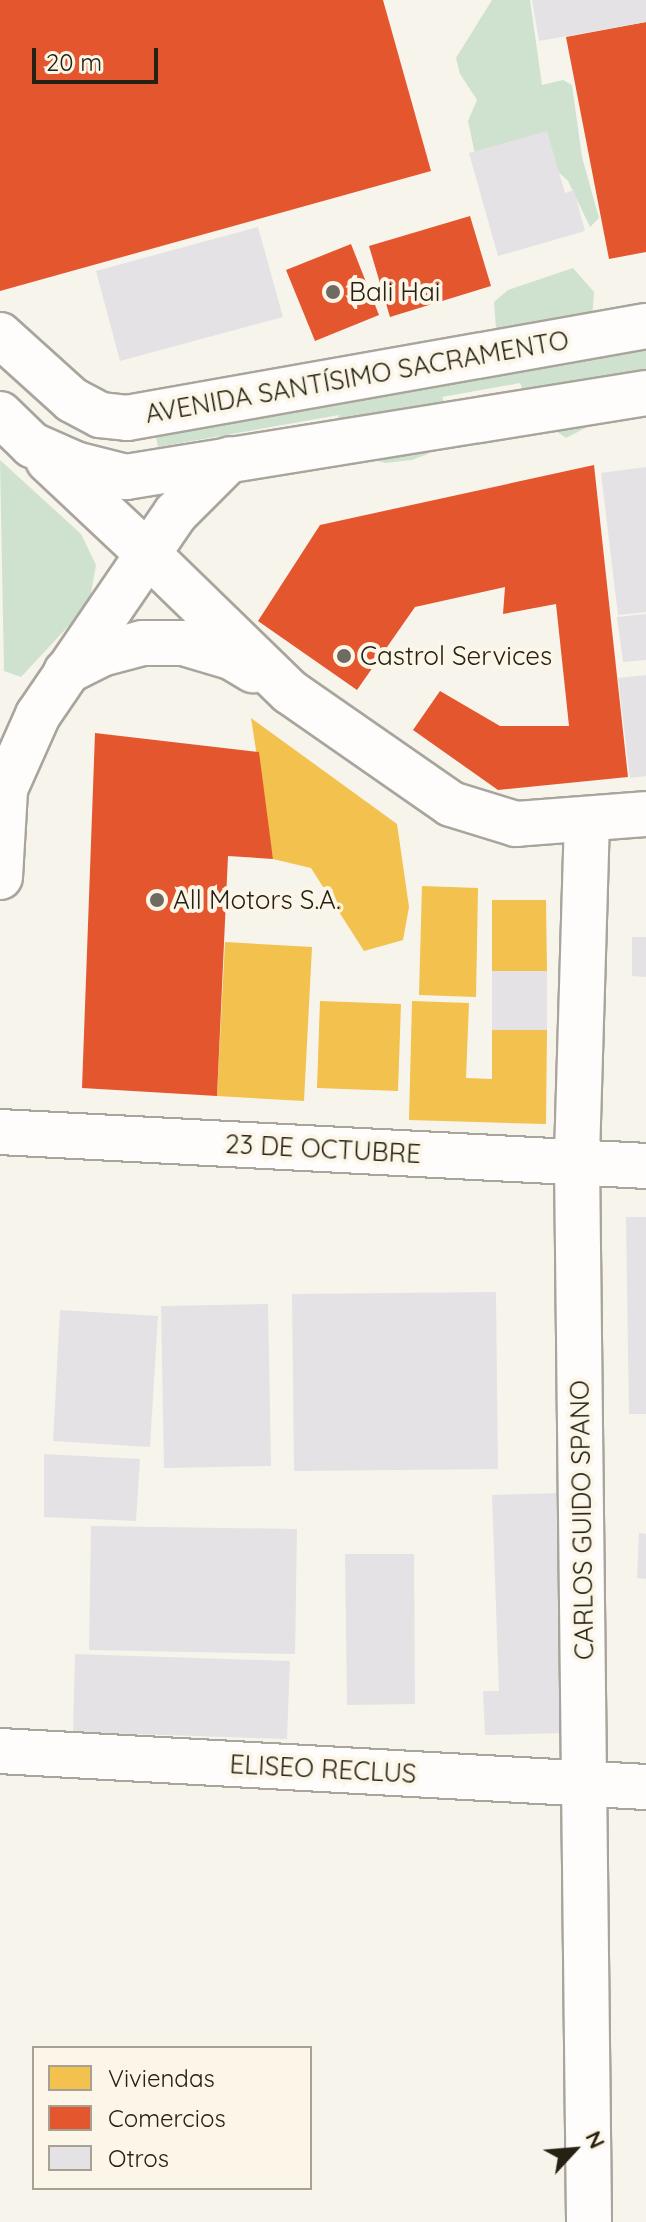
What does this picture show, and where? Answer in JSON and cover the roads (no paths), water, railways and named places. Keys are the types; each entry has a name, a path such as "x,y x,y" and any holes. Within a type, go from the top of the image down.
{"main road":[{"name":"AVENIDA SANTÍSIMO SACRAMENTO","path":"0,335 72,400 100,415 127,418 646,326"},
{"path":"32,445 75,464 126,477 646,393"},
{"path":"0,414 290,692"},
{"path":"0,877 5,789 38,715 150,556 176,513 230,459"},
{"path":"66,672 142,643 183,643 231,657 290,692 419,785 463,809 516,824 646,814"},
{"name":"CARLOS GUIDO SPANO","path":"587,819 577,1161 589,2222"},
{"name":"23 DE OCTUBRE","path":"0,1132 646,1166"},
{"name":"ELISEO RECLUS","path":"0,1751 646,1787"}],"place":[{"name":"Bali Hai","path":"333,292"},
{"name":"Castrol Services","path":"344,656"},
{"name":"All Motors S.A.","path":"157,900"}]}
